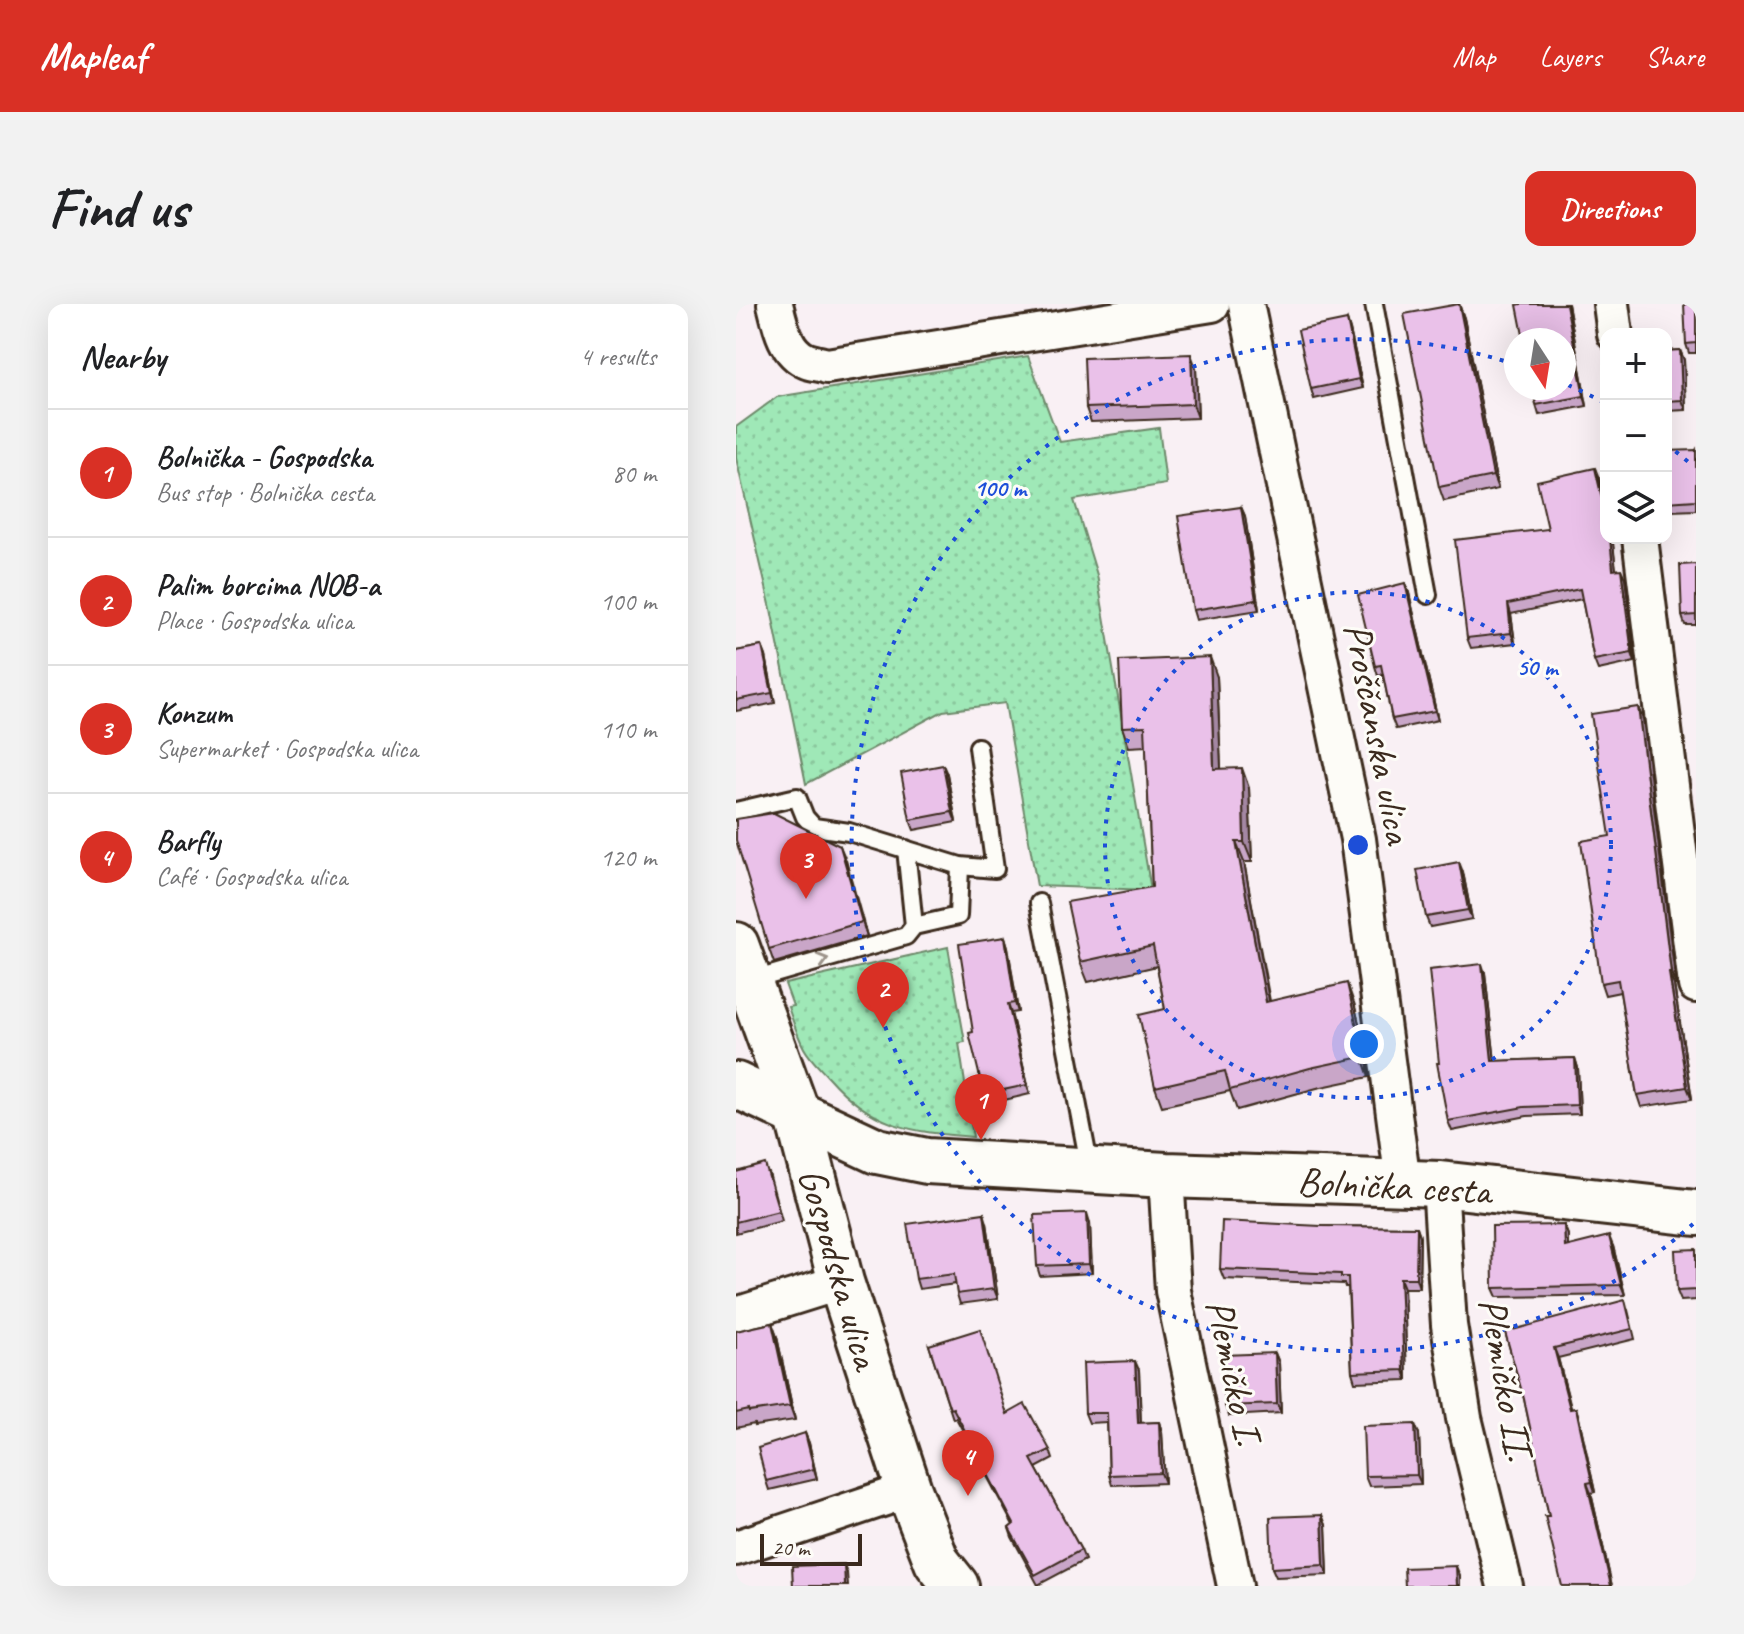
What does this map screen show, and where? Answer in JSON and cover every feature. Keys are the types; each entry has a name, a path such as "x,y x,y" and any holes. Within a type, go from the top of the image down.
{"street":[{"path":"775,304 781,331 793,351 805,361 827,366 1140,310 1212,304"},
{"name":"Proščanska ulica","path":"1246,304 1358,839 1422,1183"},
{"path":"1611,304 1614,328"},
{"path":"1641,544 1696,985"},
{"name":"Gospodska ulica","path":"742,963 797,1113 841,1282 909,1490 937,1562 956,1586"},
{"name":"Bolnička cesta","path":"736,1085 877,1151 927,1161 1166,1175 1422,1183 1696,1213"},
{"name":"Plemičko I.","path":"1166,1175 1173,1291 1235,1586"},
{"name":"Plemičko II.","path":"1422,1183 1464,1418 1505,1586"},
{"path":"736,1315 841,1282"},
{"path":"736,1548 909,1490"}],"lane":[{"path":"1374,304 1428,595"},
{"path":"736,811 797,797 805,817 814,827 849,832 960,866 995,869 978,747"},
{"path":"906,849 914,926"},
{"path":"742,963 906,936 914,926 958,916 960,866"},
{"path":"1039,903 1090,1171"}],"green space":[{"path":"1028,356 1060,442 1159,428 1166,484 1074,500 1097,575 1151,890 1037,886 1005,703 943,711 806,784 771,609 736,458 736,427 777,397"},
{"path":"948,947 965,1042 959,1043 973,1137 911,1129 893,1124 860,1107 809,1056 788,1007 793,1006 785,984"}],"building":[{"path":"1459,304 1493,476 1439,487 1404,314"},
{"path":"1566,304 1571,328 1522,328 1517,305"},
{"path":"1684,304 1696,304 1696,343 1686,344"},
{"path":"1347,320 1359,379 1311,389 1298,330"},
{"path":"1680,350 1682,400 1672,401 1672,351"},
{"path":"1191,354 1193,404 1086,408 1084,358"},
{"path":"1576,355 1584,396 1576,398"},
{"path":"1535,400 1563,400 1536,405"},
{"path":"1696,450 1696,500 1672,502 1672,451"},
{"path":"1595,468 1600,490 1600,544 1611,544 1613,570 1621,569 1632,653 1594,660 1580,589 1508,604 1511,633 1467,638 1455,540 1548,529 1537,481"},
{"path":"1241,507 1256,600 1193,610 1178,516"},
{"path":"1696,564 1696,615 1682,616 1680,565"},
{"path":"1405,583 1435,711 1392,719 1381,665 1375,666 1358,595"},
{"path":"762,646 772,693 736,700 736,651"},
{"path":"1210,657 1214,769 1242,768 1244,842 1236,842 1266,1002 1347,983 1362,1057 1230,1090 1225,1071 1155,1087 1139,1015 1165,1009 1153,946 1080,962 1067,902 1152,887 1145,726 1122,727 1119,661"},
{"path":"1638,707 1669,973 1687,1087 1637,1095 1618,980 1601,983 1581,841 1610,836 1591,714"},
{"path":"943,765 952,812 910,820 901,773"},
{"path":"774,813 840,846 862,922 769,949 736,840 736,819"},
{"path":"1459,862 1468,910 1426,917 1417,870"},
{"path":"1005,937 1015,1003 1008,1004 1027,1085 984,1094 969,1033 973,1032 959,944"},
{"path":"1482,964 1492,1061 1575,1058 1577,1105 1524,1107 1448,1121 1437,1063 1429,970"},
{"path":"765,1164 779,1211 736,1222 736,1172"},
{"path":"984,1213 994,1289 957,1294 954,1274 916,1279 907,1224"},
{"path":"1087,1213 1089,1264 1037,1266 1034,1215"},
{"path":"1222,1221 1417,1227 1416,1278 1400,1278 1404,1370 1352,1372 1348,1277 1341,1277 1341,1274 1220,1269"},
{"path":"1564,1225 1565,1247 1609,1236 1621,1285 1493,1288 1492,1226"},
{"path":"1696,1249 1696,1290 1677,1291 1675,1250"},
{"path":"1625,1300 1632,1329 1554,1348 1570,1409 1576,1408 1592,1482 1587,1483 1611,1586 1562,1586 1545,1516 1549,1516 1524,1399 1505,1332"},
{"path":"772,1323 790,1406 736,1413 736,1331"},
{"path":"980,1329 1007,1414 1025,1404 1050,1450 1031,1459 1081,1550 1035,1575 1009,1528 1014,1524 953,1408 950,1409 929,1345"},
{"path":"1275,1353 1277,1404 1225,1406 1223,1355"},
{"path":"1135,1361 1138,1423 1159,1422 1161,1473 1109,1475 1107,1413 1085,1413 1083,1363"},
{"path":"1415,1424 1417,1475 1365,1476 1363,1426"},
{"path":"805,1433 814,1469 766,1481 758,1448"},
{"path":"1322,1515 1324,1565 1272,1568 1270,1517"},
{"path":"844,1564 845,1586 793,1586 792,1566"},
{"path":"1456,1566 1457,1586 1405,1586 1404,1568"}],"place":[{"name":"Konzum","path":"806,899"},
{"name":"Palim borcima NOB-a","path":"883,1028"},
{"name":"Bolnička - Gospodska","path":"981,1140"},
{"name":"Barfly","path":"968,1496"}]}
